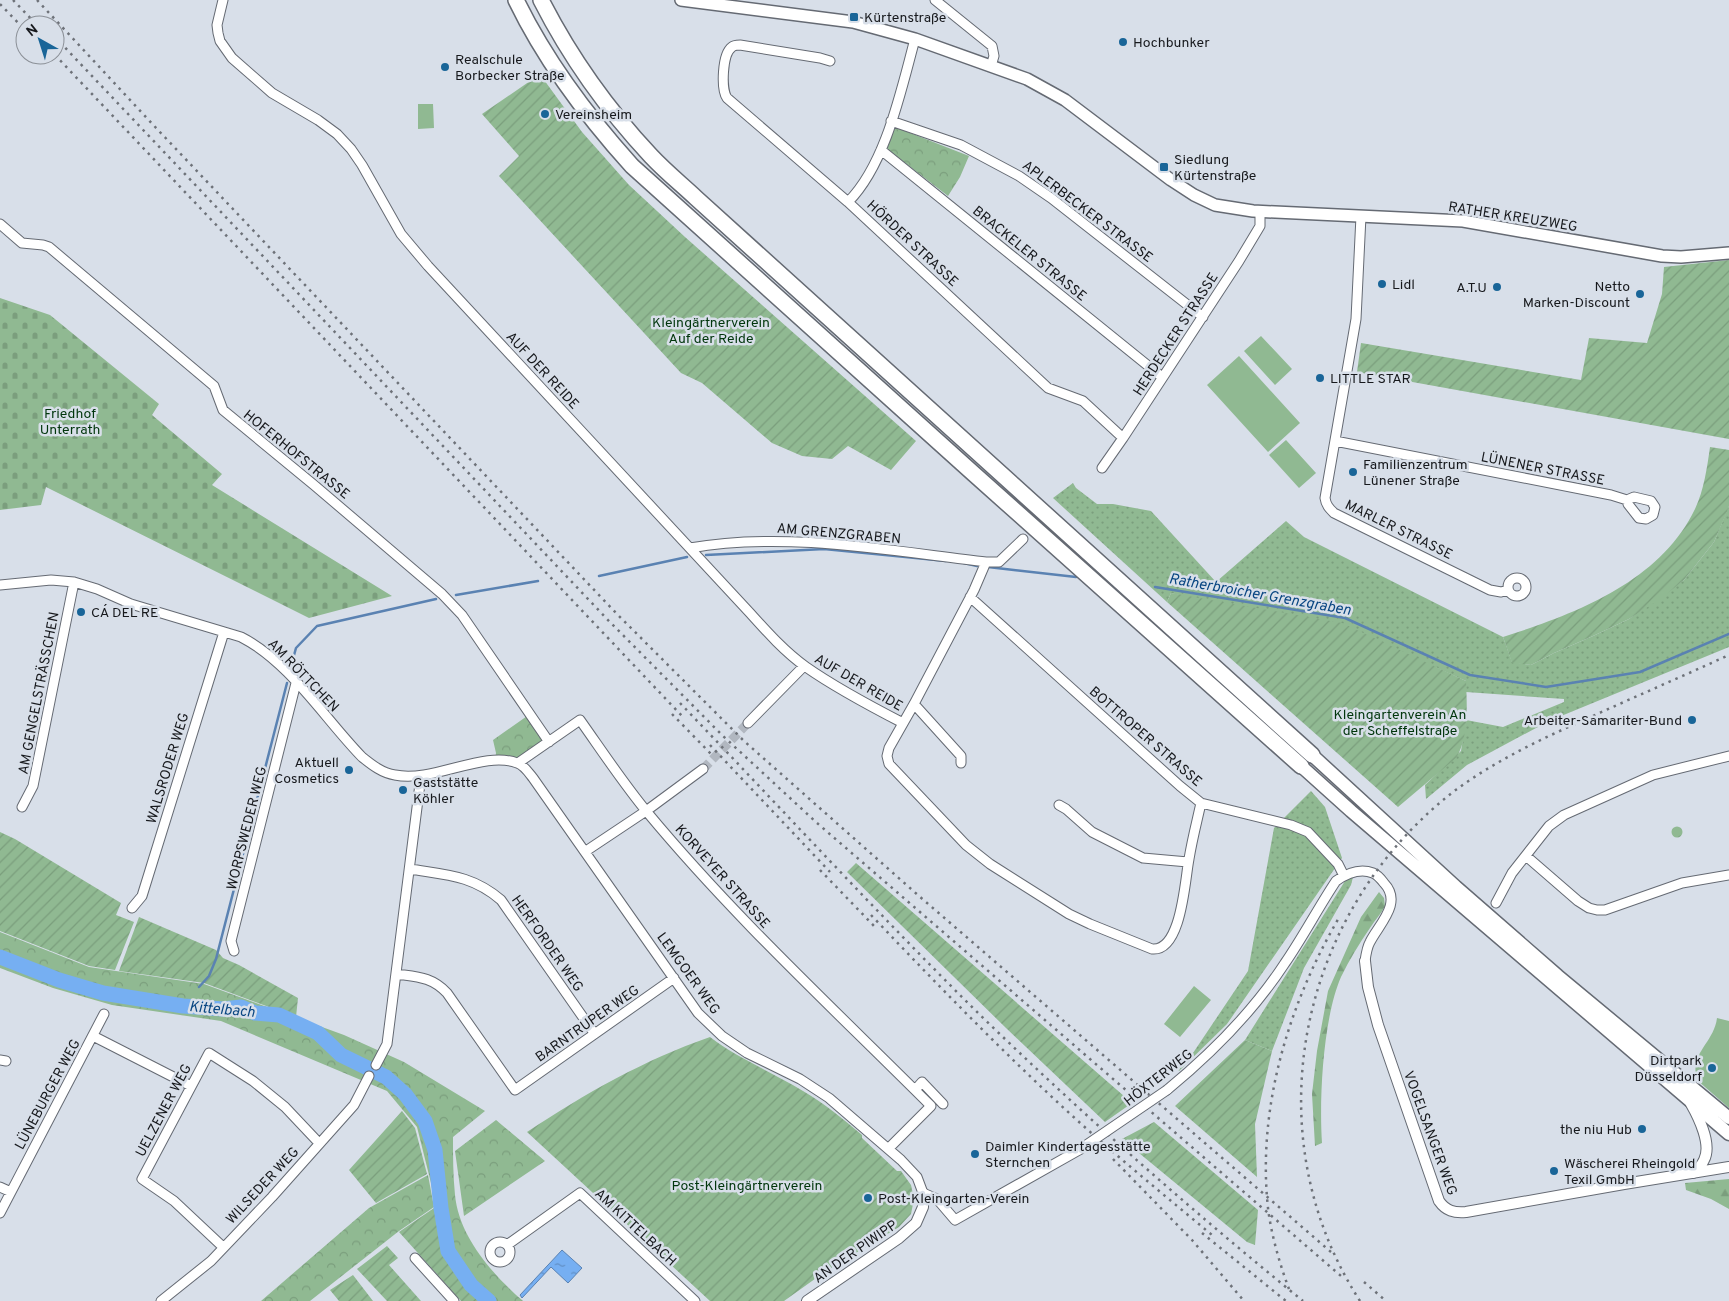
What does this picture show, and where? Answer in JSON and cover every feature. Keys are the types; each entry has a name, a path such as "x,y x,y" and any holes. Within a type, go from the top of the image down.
{"highway":[{"path":"516,0 547,57 574,98 632,166 1301,766"},
{"path":"540,0 569,52 595,90 652,157 1312,755"}],"main road":[{"path":"681,0 854,22 915,39 1027,79 1066,100 1194,195 1215,205 1260,211"},
{"name":"RATHER KREUZWEG","path":"1260,211 1462,221 1662,256 1681,257 1729,253"},
{"path":"1312,755 1456,887 1558,976 1729,1118"},
{"path":"1301,766 1411,863 1729,1134"}],"street":[{"name":"AUF DER REIDE","path":"223,0 217,25 218,33 220,40 232,58 272,93 318,120 337,134 351,149 401,234 607,461 770,634 804,666 902,723"},
{"path":"935,0 992,46 994,56 991,66"},
{"path":"848,202 866,178 880,150 891,121 915,39"},
{"name":"HÖRDER STRASSE","path":"830,62 820,58 740,45 732,47 727,55 722,83 723,92 727,98 848,202 1048,388 1083,401 1123,438"},
{"name":"APLERBECKER STRASSE","path":"891,121 961,145 1019,176 1051,198 1204,317"},
{"name":"BRACKELER STRASSE","path":"880,150 1162,377"},
{"name":"HERDECKER STRASSE","path":"1102,468 1204,317 1260,226 1260,211"},
{"name":"MARLER STRASSE","path":"1361,216 1356,318 1325,498 1329,508 1334,513 1490,590 1501,592 1508,590"},
{"name":"HOFERHOFSTRASSE","path":"0,224 22,243 43,244 49,247 214,386 223,410 314,484 442,594 462,615 549,742"},
{"name":"LÜNENER STRASSE","path":"1335,441 1596,491 1627,500"},
{"path":"1023,539 999,562 986,562 970,597 889,748 887,756 889,764 966,845 990,864 1069,914 1152,949 1164,946 1169,940 1182,909 1188,862 1202,803"},
{"name":"AM GRENZGRABEN","path":"690,548 765,541 826,544 986,562"},
{"name":"AM RÖTTCHEN","path":"0,585 51,580 74,582 97,589 131,604 241,637 256,645 296,683 352,747 373,766 394,775 421,776 495,760 518,763"},
{"name":"AM GENGELSTRÄSSCHEN","path":"22,807 33,786 74,582"},
{"name":"BOTTROPER STRASSE","path":"970,597 1180,786 1202,803 1306,830 1333,858 1344,876"},
{"name":"WALSRODER WEG","path":"132,908 142,896 224,632"},
{"path":"748,723 804,666"},
{"name":"WORPSWEDER WEG","path":"234,951 231,941 296,683"},
{"path":"914,704 961,756 961,763"},
{"name":"KORVEYER STRASSE","path":"518,763 580,720 646,811 694,865 787,965 931,1106"},
{"path":"1496,902 1512,873 1549,826 1564,815 1653,775 1729,756"},
{"name":"LEMGOER WEG","path":"518,763 533,778 586,851 698,1013 722,1036 747,1053 800,1079 829,1098 889,1148 917,1177 924,1193"},
{"path":"586,851 646,811 703,769"},
{"path":"376,1065 387,1044 421,776"},
{"path":"1059,805 1092,832 1144,858 1188,862"},
{"path":"1526,856 1578,901 1589,908 1597,910 1605,910 1682,883 1729,875"},
{"name":"HERFORDER WEG","path":"410,869 474,882 488,889 501,900 594,1033"},
{"name":"VOGELSANGER WEG","path":"1344,876 1365,871 1378,876 1388,886 1392,897 1391,907 1370,943 1365,960 1368,987 1378,1024 1439,1201 1443,1206 1458,1213 1466,1212 1729,1167"},
{"name":"HÖXTERWEG","path":"924,1193 937,1199 955,1220 1079,1150 1167,1090 1216,1048 1253,1006 1285,964 1336,881 1344,876"},
{"name":"BARNTRUPER WEG","path":"397,974 433,980 440,985 515,1090 674,978"},
{"name":"LÜNEBURGER WEG","path":"0,1213 104,1014"},
{"path":"93,1036 191,1086"},
{"name":"UELZENER WEG","path":"223,1246 174,1201 142,1179 209,1053 253,1081 285,1108 320,1143"},
{"name":"WILSEDER WEG","path":"161,1301 211,1261 223,1246 272,1197 354,1105 369,1076"},
{"path":"889,1148 931,1106 941,1102 922,1082 915,1090"},
{"path":"1690,1100 1700,1121 1706,1145 1705,1158 1694,1172"},
{"path":"0,1187 11,1192"},
{"name":"AM KITTELBACH","path":"507,1245 580,1193 695,1301"},
{"name":"AN DER PIWIPP","path":"807,1301 899,1238 916,1223 923,1207 924,1193"},
{"path":"415,1258 454,1301"}],"green space":[{"name":"Kleingärtnerverein Auf der Reide","path":"539,73 582,132 629,185 685,237 916,441 891,470 848,446 832,459 802,456 772,443 702,383 681,373 499,176 519,156 482,114"},
{"path":"418,104 433,104 434,128 418,129"},
{"path":"895,127 969,156 960,177 948,196 887,149"},
{"path":"1729,260 1729,439 1357,372 1361,343 1581,380 1589,338 1647,343 1662,294 1664,267"},
{"name":"Friedhof Unterrath","path":"0,298 50,315 159,404 152,415 222,474 212,485 392,596 309,618 46,487 41,505 0,510"},
{"path":"1261,336 1292,369 1275,385 1244,351"},
{"path":"1239,356 1300,423 1268,452 1207,385"},
{"path":"1286,440 1316,473 1299,488 1269,455"},
{"path":"1710,447 1729,450 1729,506 1714,542 1684,580 1660,599 1629,619 1531,665 1512,663 1503,637 1586,606 1638,576 1660,557 1680,535 1695,509 1703,487"},
{"path":"1073,483 1076,488 1097,504 1113,504 1151,511 1216,582 1286,521 1304,537 1503,637 1512,662 1531,665 1629,619 1684,580 1714,542 1729,506 1729,647 1549,721 1467,765 1426,799 1425,785 1461,751 1466,720 1503,727 1564,702 1564,699 1466,692 1466,681 1408,655 1171,593 1167,602 1053,498"},
{"name":"Kleingartenverein An der Scheffelstraße","path":"1171,593 1342,623 1466,681 1467,710 1465,731 1456,758 1398,807 1167,602"},
{"path":"530,714 549,742 518,763 495,760 496,753 493,740"},
{"path":"1311,791 1325,807 1342,858 1227,1024 1179,1071 1176,1067 1193,1053 1248,971 1274,828"},
{"path":"1677,826 1683,832 1677,838 1671,832"},
{"path":"0,832 15,839 121,903 116,915 134,922 115,970 89,966 0,931"},
{"path":"856,863 1132,1103 1105,1122 847,872"},
{"path":"1353,877 1351,885 1304,968 1272,1051 1245,1040 1345,881"},
{"path":"1379,892 1384,898 1385,906 1351,958 1335,994 1326,1036 1321,1104 1322,1143 1315,1146 1312,1094 1317,1051 1328,991 1361,917"},
{"path":"139,917 216,950 223,958 298,998 296,1017 204,983 119,971"},
{"path":"0,932 89,967 204,984 344,1035 404,1062 485,1111 453,1137 454,1181 458,1211 463,1226 479,1254 500,1279 523,1301 484,1301 444,1254 431,1183 417,1127 387,1091 221,1021 112,1005 53,988 0,968"},
{"path":"1194,986 1211,1000 1180,1037 1164,1024"},
{"name":"Dirtpark Düsseldorf","path":"1717,1018 1729,1021 1729,1108 1697,1080 1695,1071 1696,1062 1715,1027"},
{"name":"Post-Kleingärtnerverein","path":"710,1037 732,1052 811,1096 841,1117 862,1135 862,1138 897,1171 901,1171 911,1185 914,1199 911,1214 899,1227 826,1271 784,1301 710,1301 527,1132 616,1078 662,1056"},
{"path":"1245,1040 1272,1051 1255,1124 1257,1177 1175,1106"},
{"path":"402,1111 415,1128 427,1174 376,1203 349,1170"},
{"path":"496,1120 545,1161 464,1216 455,1151"},
{"path":"1154,1122 1258,1210 1255,1245 1247,1242 1122,1139"},
{"path":"428,1175 434,1207 399,1231 310,1301 261,1301 369,1208"},
{"path":"1729,1179 1729,1209 1711,1199 1686,1190 1685,1183"},
{"path":"434,1208 444,1255 463,1282 483,1301 461,1301 399,1232"},
{"path":"387,1246 398,1258 389,1265 421,1301 387,1301 357,1269"},
{"path":"353,1275 373,1301 339,1301 330,1290"}],"water":[{"path":"562,1250 582,1268 568,1283 551,1267 522,1298 520,1295"}],"waterway":[{"path":"706,555 824,549 946,561"},
{"path":"599,576 687,557"},
{"path":"964,563 977,566"},
{"path":"988,567 1076,577"},
{"path":"456,595 538,581"},
{"name":"Ratherbroicher Grenzgraben","path":"1155,587 1345,618 1470,675 1546,687 1640,672 1729,634"},
{"path":"291,666 296,648 317,626 436,599"},
{"path":"199,987 209,976 216,959 287,683"},
{"name":"Kittelbach","path":"0,957 59,980 103,993 183,1006 223,1009 241,1007 255,1013 279,1015 318,1033 341,1055 386,1077 405,1094 425,1121 435,1150 448,1251 471,1285 489,1301"},
{"name":"Kittelbach","path":"183,1006 187,1000"}],"tunnel":[{"path":"703,769 748,723"}],"railway":[{"path":"13,0 27,15"},
{"path":"37,0 616,613 744,741 919,896 1331,1252"},
{"path":"0,4 15,20"},
{"path":"65,48 607,619 723,736 817,823 1341,1276"},
{"path":"64,65 682,716"},
{"path":"1360,1301 1327,1236 1307,1168 1301,1098 1308,1029 1327,962 1358,899 1400,842 1453,792 1468,781 1500,761 1550,735 1729,655"},
{"path":"680,703 865,898 978,1013 1138,1161 1303,1301"},
{"path":"672,714 712,755"},
{"path":"710,745 830,872"},
{"path":"820,870 874,926"},
{"path":"871,915 961,1008 1072,1116 1212,1235"},
{"path":"1289,1289 1276,1249 1268,1208 1267,1132 1272,1094 1292,1020 1322,949 1340,916"},
{"path":"1113,1159 1192,1240 1244,1301"},
{"path":"1202,1233 1286,1301"},
{"path":"1364,1282 1386,1301"}],"place":[{"name":"Kürtenstraße","path":"854,17"},
{"name":"Hochbunker","path":"1123,42"},
{"name":"Realschule Borbecker Straße","path":"445,67"},
{"name":"Vereinsheim","path":"545,114"},
{"name":"Siedlung Kürtenstraße","path":"1164,167"},
{"name":"Lidl","path":"1382,284"},
{"name":"A.T.U","path":"1497,287"},
{"name":"Netto Marken-Discount","path":"1640,294"},
{"name":"LITTLE STAR","path":"1320,378"},
{"name":"Familienzentrum Lünener Straße","path":"1353,472"},
{"name":"CA´ DEL RE","path":"81,612"},
{"name":"Arbeiter-Samariter-Bund","path":"1692,720"},
{"name":"Aktuell Cosmetics","path":"349,770"},
{"name":"Gaststätte Köhler","path":"403,790"},
{"name":"Dirtpark Düsseldorf","path":"1712,1068"},
{"name":"the niu Hub","path":"1642,1129"},
{"name":"Daimler Kindertagesstätte Sternchen","path":"975,1154"},
{"name":"Wäscherei Rheingold Texil GmbH","path":"1554,1171"},
{"name":"Post-Kleingarten-Verein","path":"868,1198"}]}
